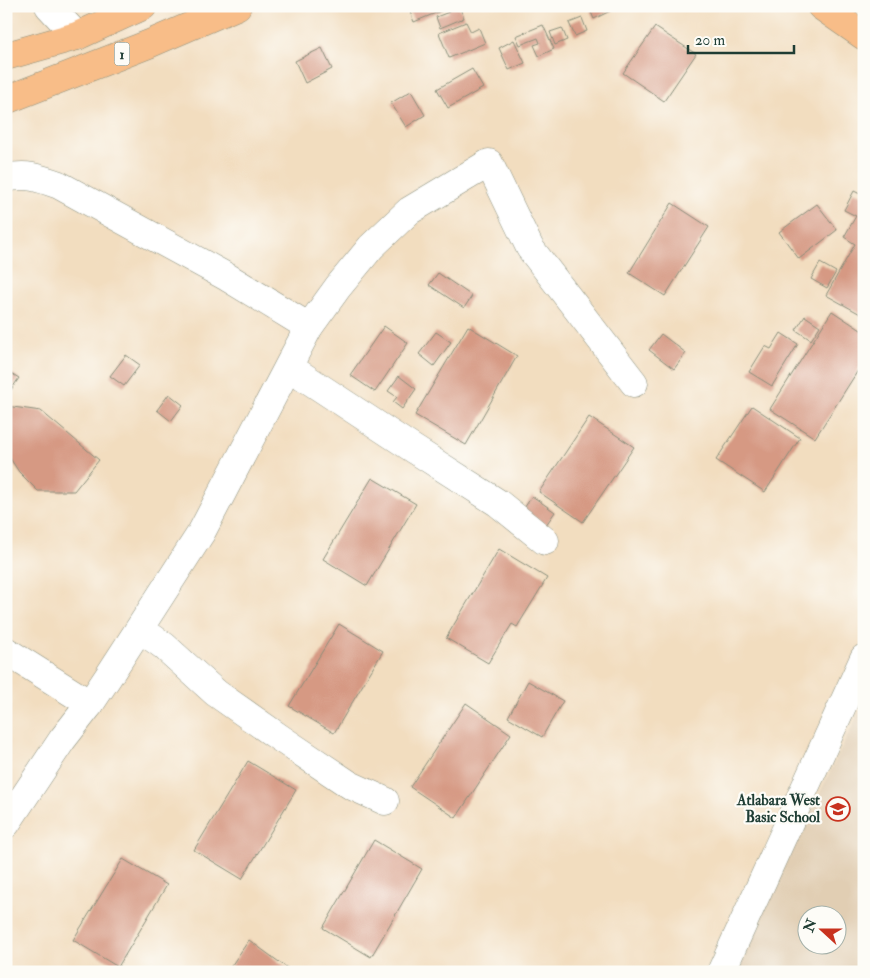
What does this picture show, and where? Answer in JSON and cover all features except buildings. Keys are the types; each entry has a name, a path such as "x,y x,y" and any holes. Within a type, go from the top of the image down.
{"main road":[{"name":"1","path":"6,56 77,36 144,6"},
{"name":"1","path":"6,100 149,44 237,6"},
{"path":"821,6 864,36"}],"street":[{"path":"49,6 77,36"},
{"path":"6,824 62,740 90,704 201,533 309,327 338,287 371,248 409,212 488,163 530,248 634,383"},
{"path":"6,178 17,175 39,178 59,185 227,277 309,327"},
{"path":"289,367 498,503 545,541"},
{"path":"140,628 164,646 216,693 240,710 350,785 385,801"},
{"path":"6,651 90,704"},
{"path":"721,972 864,658"}],"shaded area":[{"name":"Atlabara West Basic School","path":"864,702 864,972 732,972"}],"place":[{"name":"Atlabara West Basic School","path":"838,809"}]}
